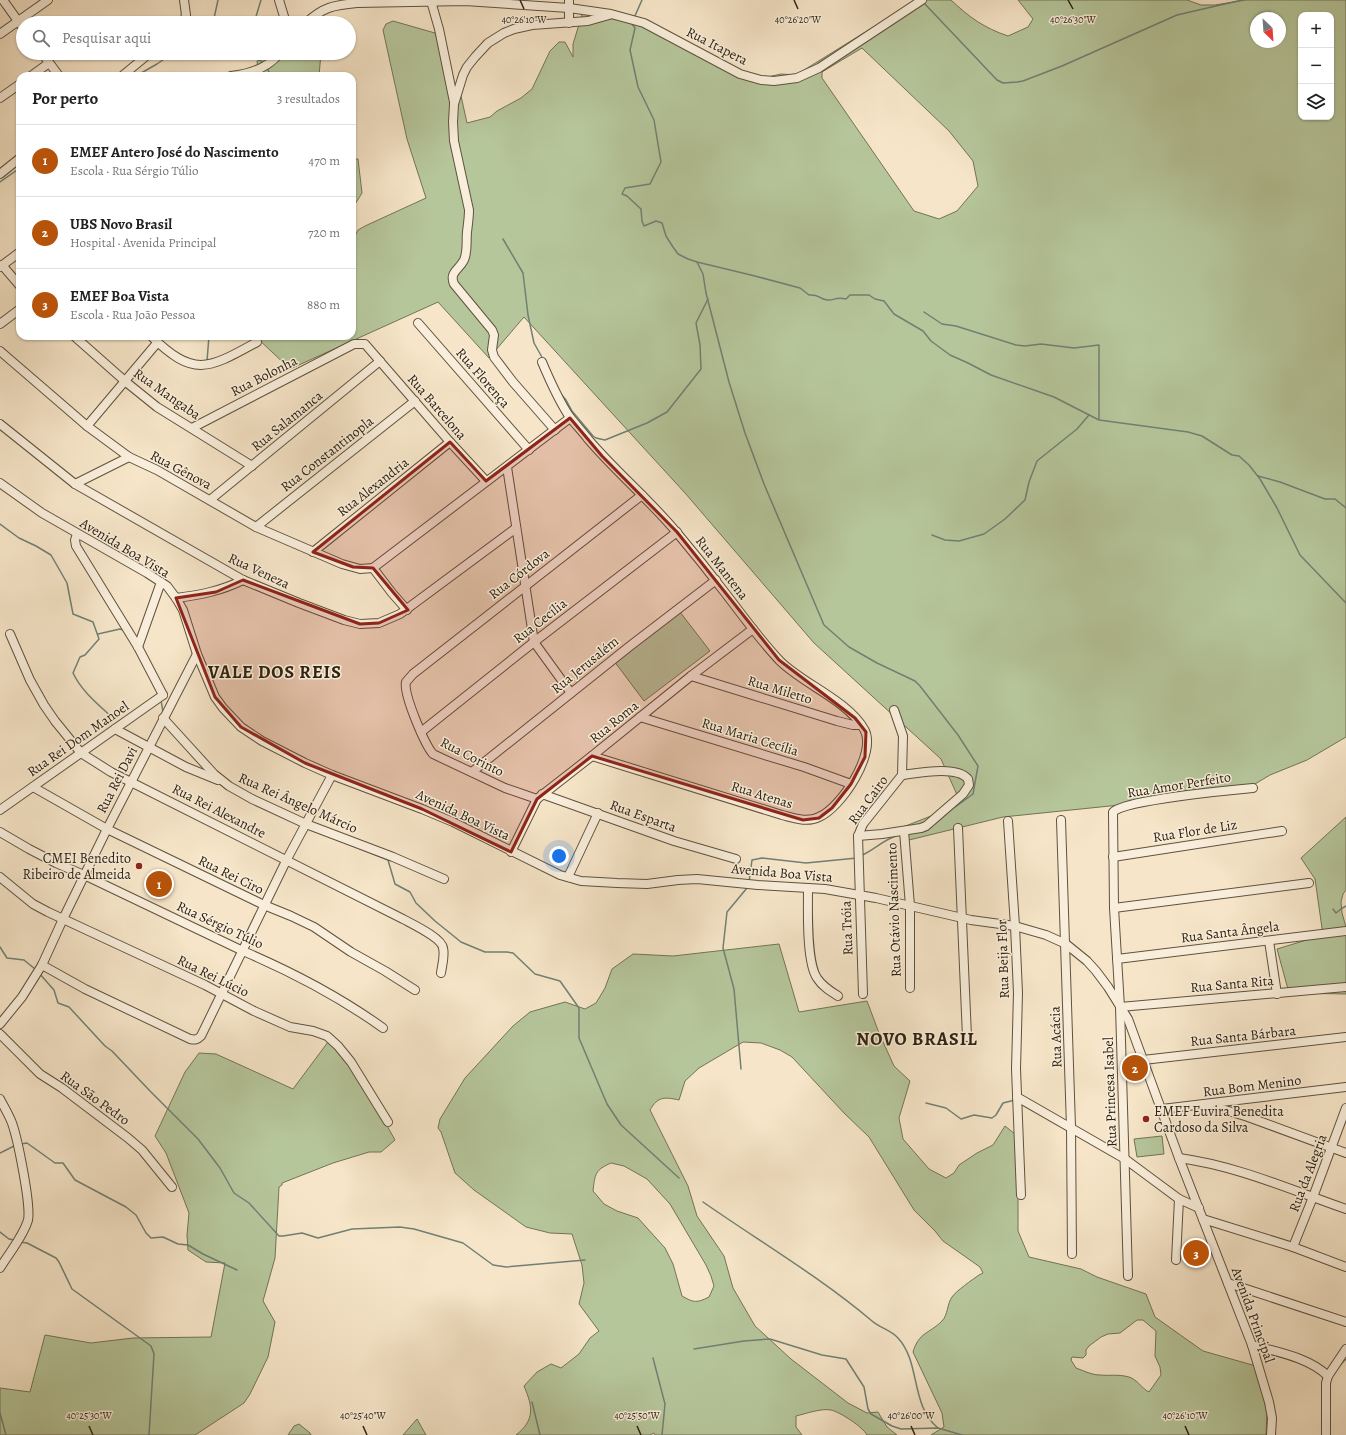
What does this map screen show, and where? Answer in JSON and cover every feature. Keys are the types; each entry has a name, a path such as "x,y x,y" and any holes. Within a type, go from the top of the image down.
{"street":[{"path":"3,0 16,18"},
{"path":"29,16 48,0"},
{"path":"184,0 186,16"},
{"path":"279,0 284,16"},
{"name":"Rua Itapera","path":"314,16 332,6 375,1 465,1 569,4 579,10 611,14 634,20 740,74 761,80 774,81 797,78 819,68 922,0"},
{"path":"431,1 439,29 454,104"},
{"path":"569,4 569,23"},
{"path":"555,430 513,382 494,357 492,350 494,335 492,330 454,284 452,279 453,275 461,266 466,252 467,230 470,217 454,141 454,104 467,67 475,57 496,38 523,27 588,21 611,14"},
{"path":"0,34 16,26"},
{"path":"47,60 55,72"},
{"path":"127,72 141,60"},
{"path":"251,72 261,68 273,60"},
{"path":"37,72 49,63"},
{"path":"0,98 16,87"},
{"path":"0,174 16,161"},
{"path":"16,255 1,266 16,282"},
{"path":"0,324 16,312"},
{"name":"Rua Florença","path":"418,323 529,450"},
{"name":"Rua Mangaba","path":"79,340 126,382 158,407 252,466"},
{"path":"87,426 126,382 155,340"},
{"path":"157,340 173,356 181,361 189,364 207,365 227,359 257,342"},
{"name":"Rua Bolonha","path":"192,428 354,344 360,343 370,347"},
{"name":"Rua Barcelona","path":"370,347 415,402 486,482"},
{"name":"Rua Gênova","path":"0,351 87,426 129,457 157,470 256,527 313,552 353,567 373,568"},
{"name":"Rua Salamanca","path":"210,500 380,361"},
{"name":"Rua Mantena","path":"542,362 552,386 570,418 602,456 677,532 753,629 786,667 837,702 861,725"},
{"name":"Rua Constantinopla","path":"256,527 415,402"},
{"path":"407,610 373,568 570,418"},
{"name":"Rua Veneza","path":"0,424 75,484 243,580 344,620 360,624 372,624 389,620 407,610 516,528"},
{"name":"Rua Alexandria","path":"313,552 450,442"},
{"path":"75,484 129,457"},
{"path":"507,467 534,642 571,692"},
{"name":"Avenida Boa Vista","path":"0,483 42,513 161,582 176,598 183,610 197,654 218,702 241,727 283,752 332,775 460,825 511,852 560,875 588,882 647,884 684,879 698,879 825,889 859,895 961,918 1015,926 1037,932"},
{"name":"Rua Córdova","path":"413,674 642,495"},
{"name":"Rua Cecília","path":"421,732 534,642 677,532"},
{"path":"77,534 75,540 76,546 138,647 163,695 172,700"},
{"path":"176,598 216,592 229,588 243,580"},
{"name":"Rua Jerusalém","path":"472,772 571,692 716,580"},
{"path":"138,647 161,582"},
{"name":"Rua Roma","path":"511,852 540,797 691,676 753,629"},
{"name":"Rua Rei Alexandre","path":"10,634 30,680 44,705 81,753 111,772 287,859 403,919 437,939 442,944 444,949 441,973"},
{"name":"Rua Rei Davi","path":"0,1024 22,997 42,965 84,875 172,700 197,654"},
{"name":"Rua Corinto","path":"413,674 406,682 405,689 426,744 433,754 505,788 540,797"},
{"name":"Rua Miletto","path":"691,676 837,721 853,725 861,725"},
{"name":"Rua Rei Dom Manoel","path":"0,810 163,695"},
{"name":"Rua Cairo","path":"858,836 863,824 902,776 904,740 894,710"},
{"name":"Rua Maria Cecília","path":"640,717 804,767 850,784"},
{"name":"Rua Rei Ângelo Márcio","path":"163,718 221,781 229,786 252,799 306,824 393,857 444,879"},
{"name":"Rua Atenas","path":"592,756 782,815 803,820 815,819 827,812 838,802 865,757 866,736 861,725"},
{"path":"115,729 186,767 221,781"},
{"path":"858,836 904,831 921,828 928,825 967,790 970,782 964,775 949,772 931,771 902,776"},
{"path":"42,965 75,984 190,1039 199,1039 243,952 287,859 332,775"},
{"name":"Rua Rei Ciro","path":"33,787 107,829 264,905 314,927 351,952 415,990"},
{"name":"Rua Amor Perfeito","path":"1112,815 1113,812 1119,808 1140,803 1254,788"},
{"name":"Rua Esparta","path":"540,797 598,813 674,841 736,859"},
{"path":"568,877 598,813"},
{"name":"Rua Princesa Isabel","path":"1112,815 1114,908 1120,1007 1128,1276"},
{"name":"Rua Acácia","path":"1061,820 1071,1127 1072,1254"},
{"name":"Rua Beija Flor","path":"1008,821 1018,993 1016,1069 1021,1195"},
{"path":"958,828 967,1036"},
{"name":"Rua Otávio Nascimento","path":"904,831 910,906 910,988"},
{"name":"Rua Flor de Liz","path":"1113,857 1282,831"},
{"name":"Rua Sérgio Túlio","path":"0,832 56,863 243,952 269,962 348,1004 383,1028"},
{"name":"Rua Tróia","path":"858,836 863,994"},
{"name":"Rua Rei Lúcio","path":"0,877 33,904 63,919 205,985 254,1011 290,1027 313,1030 327,1036 338,1046 351,1062 388,1122"},
{"path":"1114,908 1309,883"},
{"path":"808,888 808,925 814,972 822,984 838,996"},
{"name":"Rua Santa Ângela","path":"1117,959 1346,931"},
{"name":"Avenida Principal","path":"1037,932 1057,939 1080,955 1096,971 1128,1019 1179,1158 1252,1344 1269,1402 1272,1418 1272,1435"},
{"path":"1269,941 1277,994"},
{"name":"Rua Santa Rita","path":"1120,1007 1346,987"},
{"name":"Rua São Pedro","path":"0,1034 40,1074 62,1088 142,1150 172,1186"},
{"name":"Rua Santa Bárbara","path":"1143,1060 1346,1037"},
{"name":"Rua Bom Menino","path":"1162,1109 1207,1105 1346,1087"},
{"path":"1018,1097 1125,1159 1179,1199 1199,1208"},
{"path":"0,1099 9,1116 16,1137 23,1172 28,1214 24,1230 0,1268"},
{"path":"1207,1105 1346,1153"},
{"name":"Rua da Alegria","path":"1293,1247 1346,1108"},
{"path":"1179,1158 1199,1160 1260,1177 1346,1209"},
{"path":"1176,1260 1179,1199"},
{"path":"1203,1219 1293,1247 1346,1266"},
{"path":"1228,1283 1346,1322"},
{"path":"1252,1344 1293,1357 1320,1369 1328,1376"},
{"path":"1326,1435 1325,1389 1328,1376 1346,1348"}],"highlighted area":[{"path":"570,418 602,456 677,532 779,660 855,718 866,732 865,757 851,784 832,808 819,818 803,820 592,756 537,799 511,852 422,809 305,763 241,727 215,697 176,598 216,592 243,580 360,624 379,623 408,610 373,568 353,567 313,552 450,442 486,481"}],"green space":[{"path":"917,0 951,0 977,21 1008,36 1028,27 1033,19 1018,0 1187,0 1201,5 1215,5 1246,0 1346,0 1346,737 1307,760 1270,775 1255,784 1256,791 1003,817 909,840 903,827 931,816 958,797 941,759 814,643 685,493 524,317 489,358 438,302 356,339 356,234 358,230 365,226 426,198 407,139 383,30 386,24 393,21 435,33 455,97 461,96 467,123 490,117 497,111 521,98 532,89 550,51 559,42 565,42 573,57 573,44 584,8 641,20 742,71 763,78 781,74 796,75","holes":["862,48 949,131 973,161 978,186 957,211 939,219 914,211 822,78 822,72"]},
{"path":"320,60 319,72 258,72 257,61"},
{"path":"356,159 358,159 362,193 356,203"},
{"path":"259,340 354,340 290,369"},
{"path":"680,612 710,651 644,701 614,661"},
{"path":"1346,817 1346,890 1343,894 1341,902 1346,927 1346,994 1289,993 1277,949 1323,935 1315,879 1301,858"},
{"path":"779,944 799,1012 867,1001 894,1066 910,1081 899,1118 903,1139 929,1169 946,1178 954,1173 959,1165 977,1153 993,1145 1005,1126 1015,1134 1018,1180 1018,1231 1029,1257 1081,1269 1097,1277 1146,1294 1155,1317 1203,1351 1256,1366 1264,1389 1267,1412 1266,1435 931,1435 944,1427 942,1413 913,1352 915,1345 921,1337 944,1319 950,1300 954,1295 983,1273 980,1267 943,1241 914,1210 869,1137 844,1113 792,1057 780,1050 761,1043 743,1042 699,1068 685,1081 679,1100 666,1098 659,1100 650,1110 688,1186 697,1216 724,1256 733,1288 755,1326 791,1359 848,1403 867,1413 878,1412 887,1427 897,1435 867,1435 856,1424 835,1411 818,1410 796,1416 796,1427 802,1435 655,1435 654,1433 650,1435 516,1435 527,1424 530,1413 529,1400 524,1386 537,1372 551,1364 561,1368 579,1354 590,1338 599,1331 579,1304 584,1283 582,1265 572,1234 550,1233 526,1227 474,1190 455,1173 441,1132 438,1128 440,1119 465,1078 513,1026 530,1012 565,1002 585,1009 596,1003 605,988 612,969 633,954 673,956","holes":["611,1163 624,1166 647,1179 670,1204 711,1276 714,1286 709,1297 696,1301 682,1296 673,1264 665,1248 638,1218 617,1211 604,1204 593,1191 594,1180 597,1173 599,1170","1137,1320 1143,1320 1156,1331 1155,1356 1160,1367 1161,1375 1149,1392 1129,1377 1088,1373 1076,1368 1071,1360 1072,1357 1083,1358 1086,1355 1086,1350 1089,1346 1101,1337 1108,1334 1120,1333"]},
{"path":"328,1042 334,1044 381,1115 395,1140 381,1152 369,1152 333,1163 282,1183 279,1187 275,1258 263,1301 275,1322 268,1357 244,1403 195,1435 0,1435 0,1388 30,1392 45,1335 91,1343 133,1338 211,1337 225,1263 206,1262 188,1250 187,1235 189,1213 166,1153 155,1136 185,1072 199,1053 216,1054 293,1089"},
{"path":"1162,1136 1164,1154 1137,1157 1134,1139"},
{"path":"417,1419 426,1435 403,1435"},
{"path":"299,1424 311,1435 288,1435 294,1426"}],"waterway":[{"path":"215,16 218,0"},
{"path":"256,16 261,0"},
{"path":"634,18 642,0"},
{"path":"924,3 997,80 1003,83 1023,81 1062,66 1177,15 1242,0"},
{"path":"632,24 635,28 630,50 638,87 654,120 661,162 650,184 625,188 622,194 627,196 641,209 644,226 656,221 662,223 666,236 678,254 697,262 800,288 809,295 815,295 824,299 846,299 850,295 869,295 875,299 884,301 894,314 923,331 931,341 950,355 991,375 1054,397 1099,420 1188,432 1202,436 1232,455 1239,456 1249,465 1260,479 1277,508 1300,555 1346,603"},
{"path":"143,72 163,60"},
{"path":"260,60 263,64"},
{"path":"267,68 269,72"},
{"path":"0,182 16,171"},
{"path":"503,239 523,273 528,315 534,343 543,359"},
{"path":"697,262 703,274 706,293 729,382 745,433 764,484 824,625 849,647 877,663 915,681 958,735 978,766 973,794 951,810 928,830 922,832"},
{"path":"560,393 572,411 593,436 605,440 647,423 667,412 701,369 700,345 696,323 708,299"},
{"path":"924,312 942,324 956,326 1016,345 1025,346 1041,344 1074,348 1099,345 1099,419"},
{"path":"207,361 209,340"},
{"path":"932,535 945,540 959,541 984,534 1005,519 1025,500 1029,482 1037,461 1077,429 1089,415"},
{"path":"1258,476 1280,482 1325,499 1335,499 1346,508"},
{"path":"0,524 19,538 51,555 67,583 73,614 93,622 99,639 85,655 80,657 73,673 86,692 114,719"},
{"path":"98,634 120,629 123,630"},
{"path":"161,700 163,712"},
{"path":"862,855 896,836"},
{"path":"346,843 388,860 395,884 410,892 416,903 461,942 485,952 513,953 535,974 560,981 579,1008 579,1038 607,1104 621,1125 679,1178"},
{"path":"749,882 752,860 762,858 806,863 857,858"},
{"path":"741,1069 734,989 723,948 727,912 747,888"},
{"path":"1333,909 1336,913 1346,906"},
{"path":"0,947 7,958 24,960 35,969"},
{"path":"39,973 54,990 58,1003 69,1007 105,1046 112,1051 198,1139 220,1168 234,1193 249,1203 279,1236 302,1233 318,1238 352,1229 400,1227 414,1229 463,1243 493,1265 506,1267 585,1260"},
{"path":"926,1103 946,1108 961,1119 974,1115 992,1118 996,1115 1003,1103 1015,1100"},
{"path":"21,1144 27,1143 55,1163 63,1163 75,1180 126,1207 136,1215 146,1233 151,1238 163,1237 178,1244 188,1245 237,1270"},
{"path":"0,1153 16,1145"},
{"path":"703,1202 832,1289 875,1323 895,1335 905,1348 910,1359 923,1408 929,1419 938,1428"},
{"path":"0,1232 9,1239 14,1240"},
{"path":"20,1242 27,1243 56,1258 72,1289 151,1346 154,1354 149,1435"},
{"path":"694,1349 744,1341 770,1339 822,1355 846,1359 864,1387 868,1409 871,1414 892,1426 901,1429 938,1428 962,1435"},
{"path":"653,1358 665,1404 662,1435"},
{"path":"1339,1366 1346,1359"},
{"path":"532,1402 540,1435"},
{"path":"0,1413 6,1435"}],"place":[{"name":"CMEI Benedito Ribeiro de Almeida","path":"139,866"},
{"name":"EMEF Antero José do Nascimento","path":"159,884"},
{"name":"UBS Novo Brasil","path":"1135,1068"},
{"name":"EMEF Euvira Benedita Cardoso da Silva","path":"1146,1119"},
{"name":"EMEF Boa Vista","path":"1196,1253"}],"district":[{"name":"VALE DOS REIS","path":"275,672"},
{"name":"NOVO BRASIL","path":"917,1039"}]}
